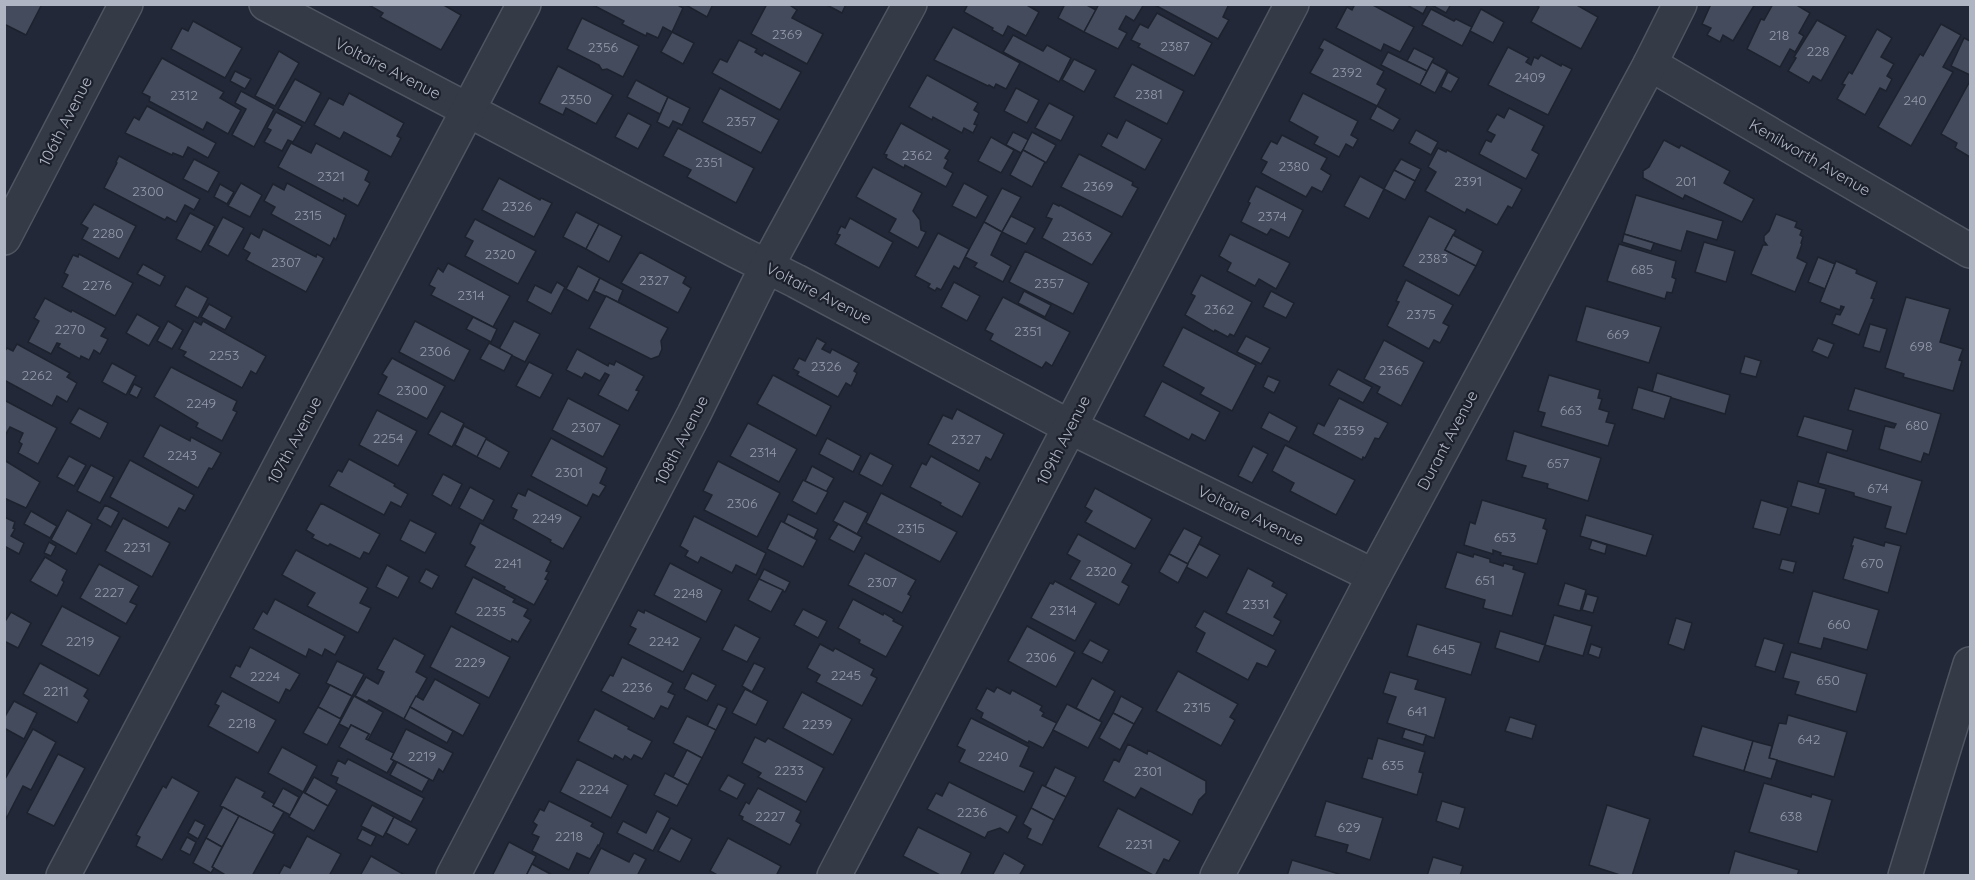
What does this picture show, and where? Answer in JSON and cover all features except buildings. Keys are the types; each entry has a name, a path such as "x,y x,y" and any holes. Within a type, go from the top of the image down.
{"street":[{"name":"106th Avenue","path":"4,238 16,192 126,4"},
{"name":"Voltaire Avenue","path":"266,4 1070,427 1374,576"},
{"name":"107th Avenue","path":"63,876 524,4"},
{"name":"108th Avenue","path":"453,876 694,414 767,266 910,4"},
{"name":"109th Avenue","path":"834,876 1292,4"},
{"name":"Durant Avenue","path":"1216,876 1680,4"},
{"name":"Kenilworth Avenue","path":"1650,64 1971,251"},
{"path":"1905,876 1971,664"}]}
